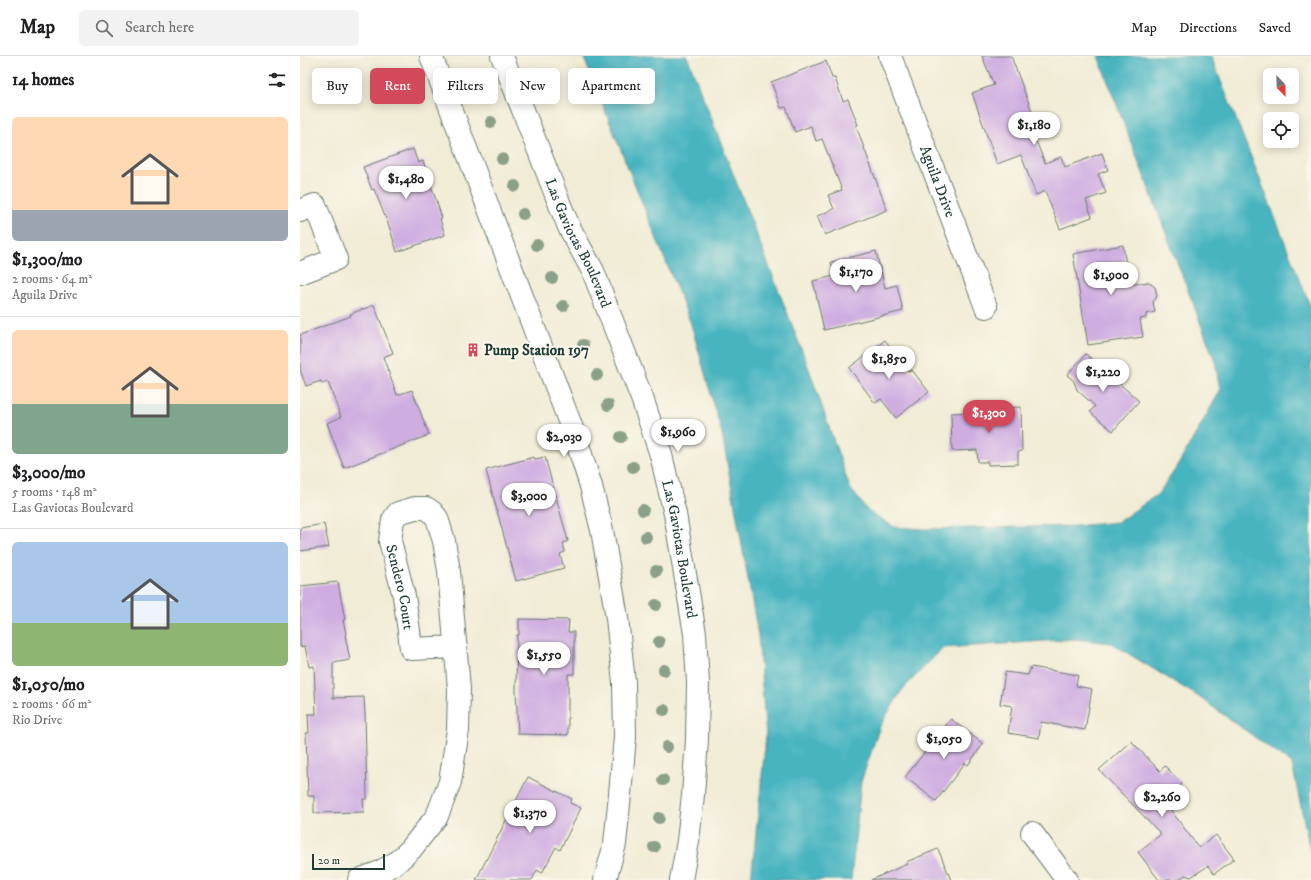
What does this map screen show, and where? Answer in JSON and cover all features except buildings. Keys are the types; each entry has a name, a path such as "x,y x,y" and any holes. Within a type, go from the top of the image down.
{"street":[{"path":"431,56 576,439 591,486 602,530 617,618 623,674 625,737 615,844 605,880"},
{"name":"Las Gaviotas Boulevard","path":"502,56 569,227 593,271 643,401 661,455 675,514 695,634 698,683 694,796 681,880"},
{"name":"Aguila Drive","path":"890,56 986,306"},
{"path":"300,211 315,205 336,260 300,273"},
{"name":"Sendero Court","path":"359,880 380,872 397,862 411,849 437,816 450,782 458,730 459,689 456,648 449,571 444,541 437,518 426,508 415,508 398,513 393,520 390,541 404,596 410,631 411,649 456,648"},
{"path":"1032,833 1067,880"}],"water":[{"path":"583,56 687,56 808,366 850,488 867,510 894,527 924,529 1075,526 1118,522 1158,494 1177,467 1220,391 1215,361 1098,56 1211,56 1311,308 1311,855 1292,764 1199,697 1111,643 1076,639 943,648 902,690 880,726 861,782 851,880 751,880 766,737 758,635 722,434 691,324 602,104 655,104 655,68 588,68"}],"place":[{"name":"Pump Station 197","path":"473,350"}]}
